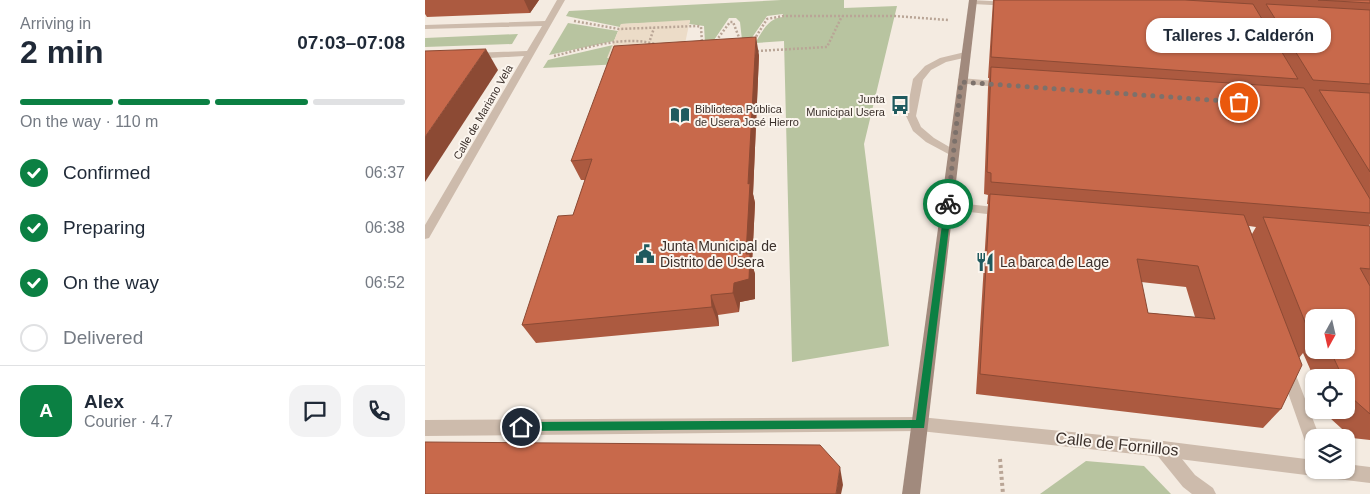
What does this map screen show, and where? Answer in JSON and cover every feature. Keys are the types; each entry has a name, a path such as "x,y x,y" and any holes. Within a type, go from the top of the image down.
{"main road":[{"path":"911,494 955,154 961,82 973,1"}],"street":[{"name":"Calle de Mariano Vela","path":"425,235 561,0"},
{"path":"973,1 1016,4"},
{"path":"425,27 549,23"},
{"path":"464,56 532,53"},
{"path":"955,154 930,140 917,129 911,116 918,79 928,68 943,60 965,55"},
{"path":"961,82 1018,86"},
{"path":"948,206 1012,212"},
{"path":"1284,361 1309,429"},
{"name":"Calle de Fornillos","path":"425,428 920,424 1163,448 1305,467"},
{"path":"1163,448 1189,481 1207,494"},
{"path":"1355,473 1370,475"}],"path":[{"path":"753,52 827,47 842,16"},
{"path":"751,44 767,19 772,17 895,16 951,20"},
{"path":"567,20 619,30 697,26 701,28 702,48"},
{"path":"711,47 729,22 733,22 742,45"},
{"path":"650,40 653,28"},
{"path":"549,57 613,43 650,40 658,45"},
{"path":"1000,458 1003,494"}],"green space":[{"path":"781,0 844,0 844,8 897,6 864,144 889,346 792,362 784,41 755,43 766,26 773,20 783,17 783,14 767,16 751,39 742,40 740,22 736,18 729,18 712,43 705,43 704,26 689,24 690,21 621,24 620,27 566,16 569,11"},
{"path":"568,23 618,31 614,41 549,55"},
{"path":"518,34 512,44 425,47 425,38"},
{"path":"613,45 608,58 672,54 621,64 543,68 548,60"},
{"path":"1086,461 1144,466 1171,494 1040,494"}],"shaded area":[{"path":"690,20 683,53 607,58 621,24"}],"building":[{"path":"994,0 1185,0 1253,4 1298,79 991,57"},
{"path":"1318,0 1370,0 1370,3"},
{"path":"1266,4 1370,10 1370,84 1313,80"},
{"path":"756,37 748,184 750,183 746,254 750,254 749,279 734,283 733,293 711,295 712,307 522,325 558,216 573,215 592,159 571,161 614,46"},
{"path":"486,49 425,137 425,51"},
{"path":"991,67 1304,88 1370,199 1370,213 991,182 991,173 987,172"},
{"path":"1319,90 1370,93 1370,172"},
{"path":"990,194 1244,215 1302,365 1281,409 980,374","holes":["1137,259 1198,266 1215,319 1148,313"]},
{"path":"1263,217 1370,226 1370,269 1360,268 1370,286 1370,414 1355,401 1355,369 1339,369 1334,359 1355,359 1355,309 1305,309 1305,322"},
{"path":"425,442 820,445 840,467 836,494 425,494"}],"way so far":[{"path":"948,204 955,154 961,82 1239,102"}],"place":[{"name":"Talleres J. Calderón","path":"1239,102"},
{"name":"Junta Municipal Usera","path":"900,105"},
{"name":"Biblioteca Pública de Usera José Hierro","path":"680,115"},
{"name":"Junta Municipal de Distrito de Usera","path":"645,254"},
{"name":"La barca de Lage","path":"985,262"}],"route":[{"path":"521,427 920,424 948,204"}]}
